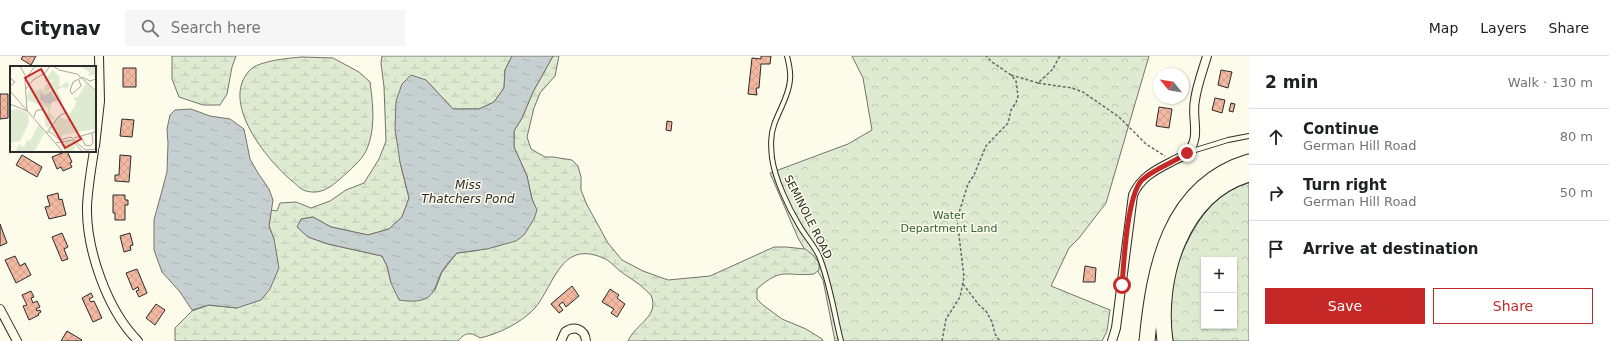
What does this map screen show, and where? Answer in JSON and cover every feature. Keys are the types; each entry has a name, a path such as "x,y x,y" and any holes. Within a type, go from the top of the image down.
{"highway":[{"path":"1147,341 1157,268 1166,243 1176,222 1189,202 1204,186 1220,175 1249,162"},
{"path":"1165,341 1163,324 1164,296 1170,265 1180,238 1195,213 1208,198 1222,186 1249,174"}],"street":[{"path":"96,131 99,56"},
{"path":"1112,341 1116,328 1133,195 1141,181 1158,168 1187,153 1192,145 1196,135 1194,100 1207,56"},
{"path":"94,152 87,205 91,247 102,280 115,309 123,324 138,341"},
{"path":"0,309 17,341"},
{"path":"561,341 565,332 574,328 583,332 586,341"}],"lane":[{"name":"SEMINOLE ROAD","path":"787,56 790,69 790,80 784,105 773,130 770,142 772,159 776,173 792,211 799,225 818,254 826,276 841,341"},
{"path":"1187,153 1228,140 1249,136"}],"path":[{"path":"942,341 946,319 960,298 963,284 964,271 961,258 957,214 968,184 974,175 986,146 1008,123 1011,110 1016,103 1018,88 1016,81 1011,75 986,56"},
{"path":"1038,83 1052,70 1060,56"},
{"path":"1011,75 1038,83 1072,88 1083,92 1119,117 1146,144 1172,161"},
{"path":"963,284 979,305 986,311 992,322 995,334 1000,341"}],"green space":[{"path":"172,56 236,56 232,67 227,94 220,105 203,105 179,97 172,79"},
{"path":"382,56 512,56 505,70 504,88 494,102 479,109 453,109 426,80 400,162 409,198 402,217 389,229 368,235 331,227 313,217 301,219 298,227 308,237 328,244 382,256 387,266 391,283 435,290 442,272 457,253 501,245 536,210 527,176 514,147 514,131 553,56 559,56 555,76 540,93 534,108 527,137 531,149 545,157 572,160 578,166 581,177 581,190 587,205 608,243 622,260 643,271 668,280 710,276 774,247 805,249 813,255 819,263 819,270 814,274 784,274 773,277 757,289 757,299 782,319 806,329 823,341 628,341 631,335 650,315 653,303 651,295 607,260 589,254 577,255 568,260 553,278 541,300 523,319 502,331 480,338 468,334 463,336 458,341 175,341 175,328 192,311 209,305 237,308 274,239 269,226 271,210 277,211 280,203 296,202 311,208 330,201 346,190 364,183 379,159 386,141 384,87 381,63"},
{"name":"Water Department Land","path":"852,56 1149,56 1106,203 1079,238 1069,248 1051,286 1110,310 1107,331 1102,341 835,341 823,280 798,238 770,173 848,144 872,130 863,78"},
{"path":"302,57 333,58 359,72 370,82 372,99 373,117 371,134 364,155 333,184 321,191 316,192 306,191 300,188 282,172 271,159 250,130 243,114 240,98 242,83 250,70 254,67 274,60"},
{"path":"1249,181 1249,341 1173,341 1170,298 1177,267 1183,252 1198,222 1208,209 1219,197 1238,185"}],"water":[{"name":"Miss Thatchers Pond","path":"512,56 553,56 514,131 514,147 527,176 532,199 537,210 534,219 524,235 516,241 487,249 457,253 441,273 432,293 425,299 410,301 399,300 391,283 387,266 382,256 328,244 308,237 297,227 301,219 313,217 331,227 368,235 389,229 402,217 409,198 400,162 395,129 396,101 402,84 411,75 426,80 453,109 479,109 494,102 504,88 505,70"},
{"path":"191,109 210,116 230,119 244,129 250,159 269,189 273,200 269,226 274,239 279,268 270,289 261,300 237,308 209,305 192,310 180,292 162,272 154,250 154,220 167,172 167,129 170,115 175,110"}],"building":[{"path":"23,56 36,56 31,65 21,59"},
{"path":"761,56 771,56 770,64 761,64 759,88 756,88 757,95 748,94 752,58 761,59"},
{"path":"123,68 136,68 136,87 123,87"},
{"path":"1221,70 1232,72 1228,88 1218,85"},
{"path":"0,94 8,94 8,118 0,119"},
{"path":"1215,98 1225,100 1222,113 1212,110"},
{"path":"1231,103 1235,104 1233,112 1229,111"},
{"path":"1159,107 1172,109 1169,128 1156,126"},
{"path":"122,119 134,120 132,137 120,136"},
{"path":"667,121 672,122 671,131 666,130"},
{"path":"67,152 72,162 70,163 72,167 63,171 61,167 57,169 52,157"},
{"path":"22,155 42,167 37,177 16,165"},
{"path":"120,155 131,156 129,182 115,181 115,175 119,175"},
{"path":"58,193 59,200 62,199 66,215 49,219 45,207 50,206 47,196"},
{"path":"113,195 125,195 125,200 128,200 128,205 125,205 125,220 115,220 115,213 113,213"},
{"path":"0,224 7,243 0,246"},
{"path":"62,233 68,247 64,249 68,259 62,261 52,237"},
{"path":"130,233 133,245 130,246 131,250 124,252 120,236"},
{"path":"15,256 20,266 25,263 31,275 16,283 5,260"},
{"path":"1085,266 1096,268 1095,282 1083,282"},
{"path":"137,269 147,293 139,297 136,291 139,290 138,287 133,290 126,273"},
{"path":"572,286 579,296 566,307 563,302 559,305 563,310 559,313 551,304"},
{"path":"610,289 619,295 617,298 625,304 617,317 611,313 614,309 602,302"},
{"path":"31,291 34,297 31,298 33,303 37,301 40,307 36,309 37,311 40,310 41,312 38,314 39,315 29,320 23,306 27,305 22,295"},
{"path":"91,293 93,297 89,299 91,302 94,301 102,318 93,322 82,298"},
{"path":"156,304 165,310 155,325 146,318"},
{"path":"67,331 82,340 61,341"}],"route":[{"path":"1122,285 1133,195 1141,181 1158,168 1187,153"}]}
